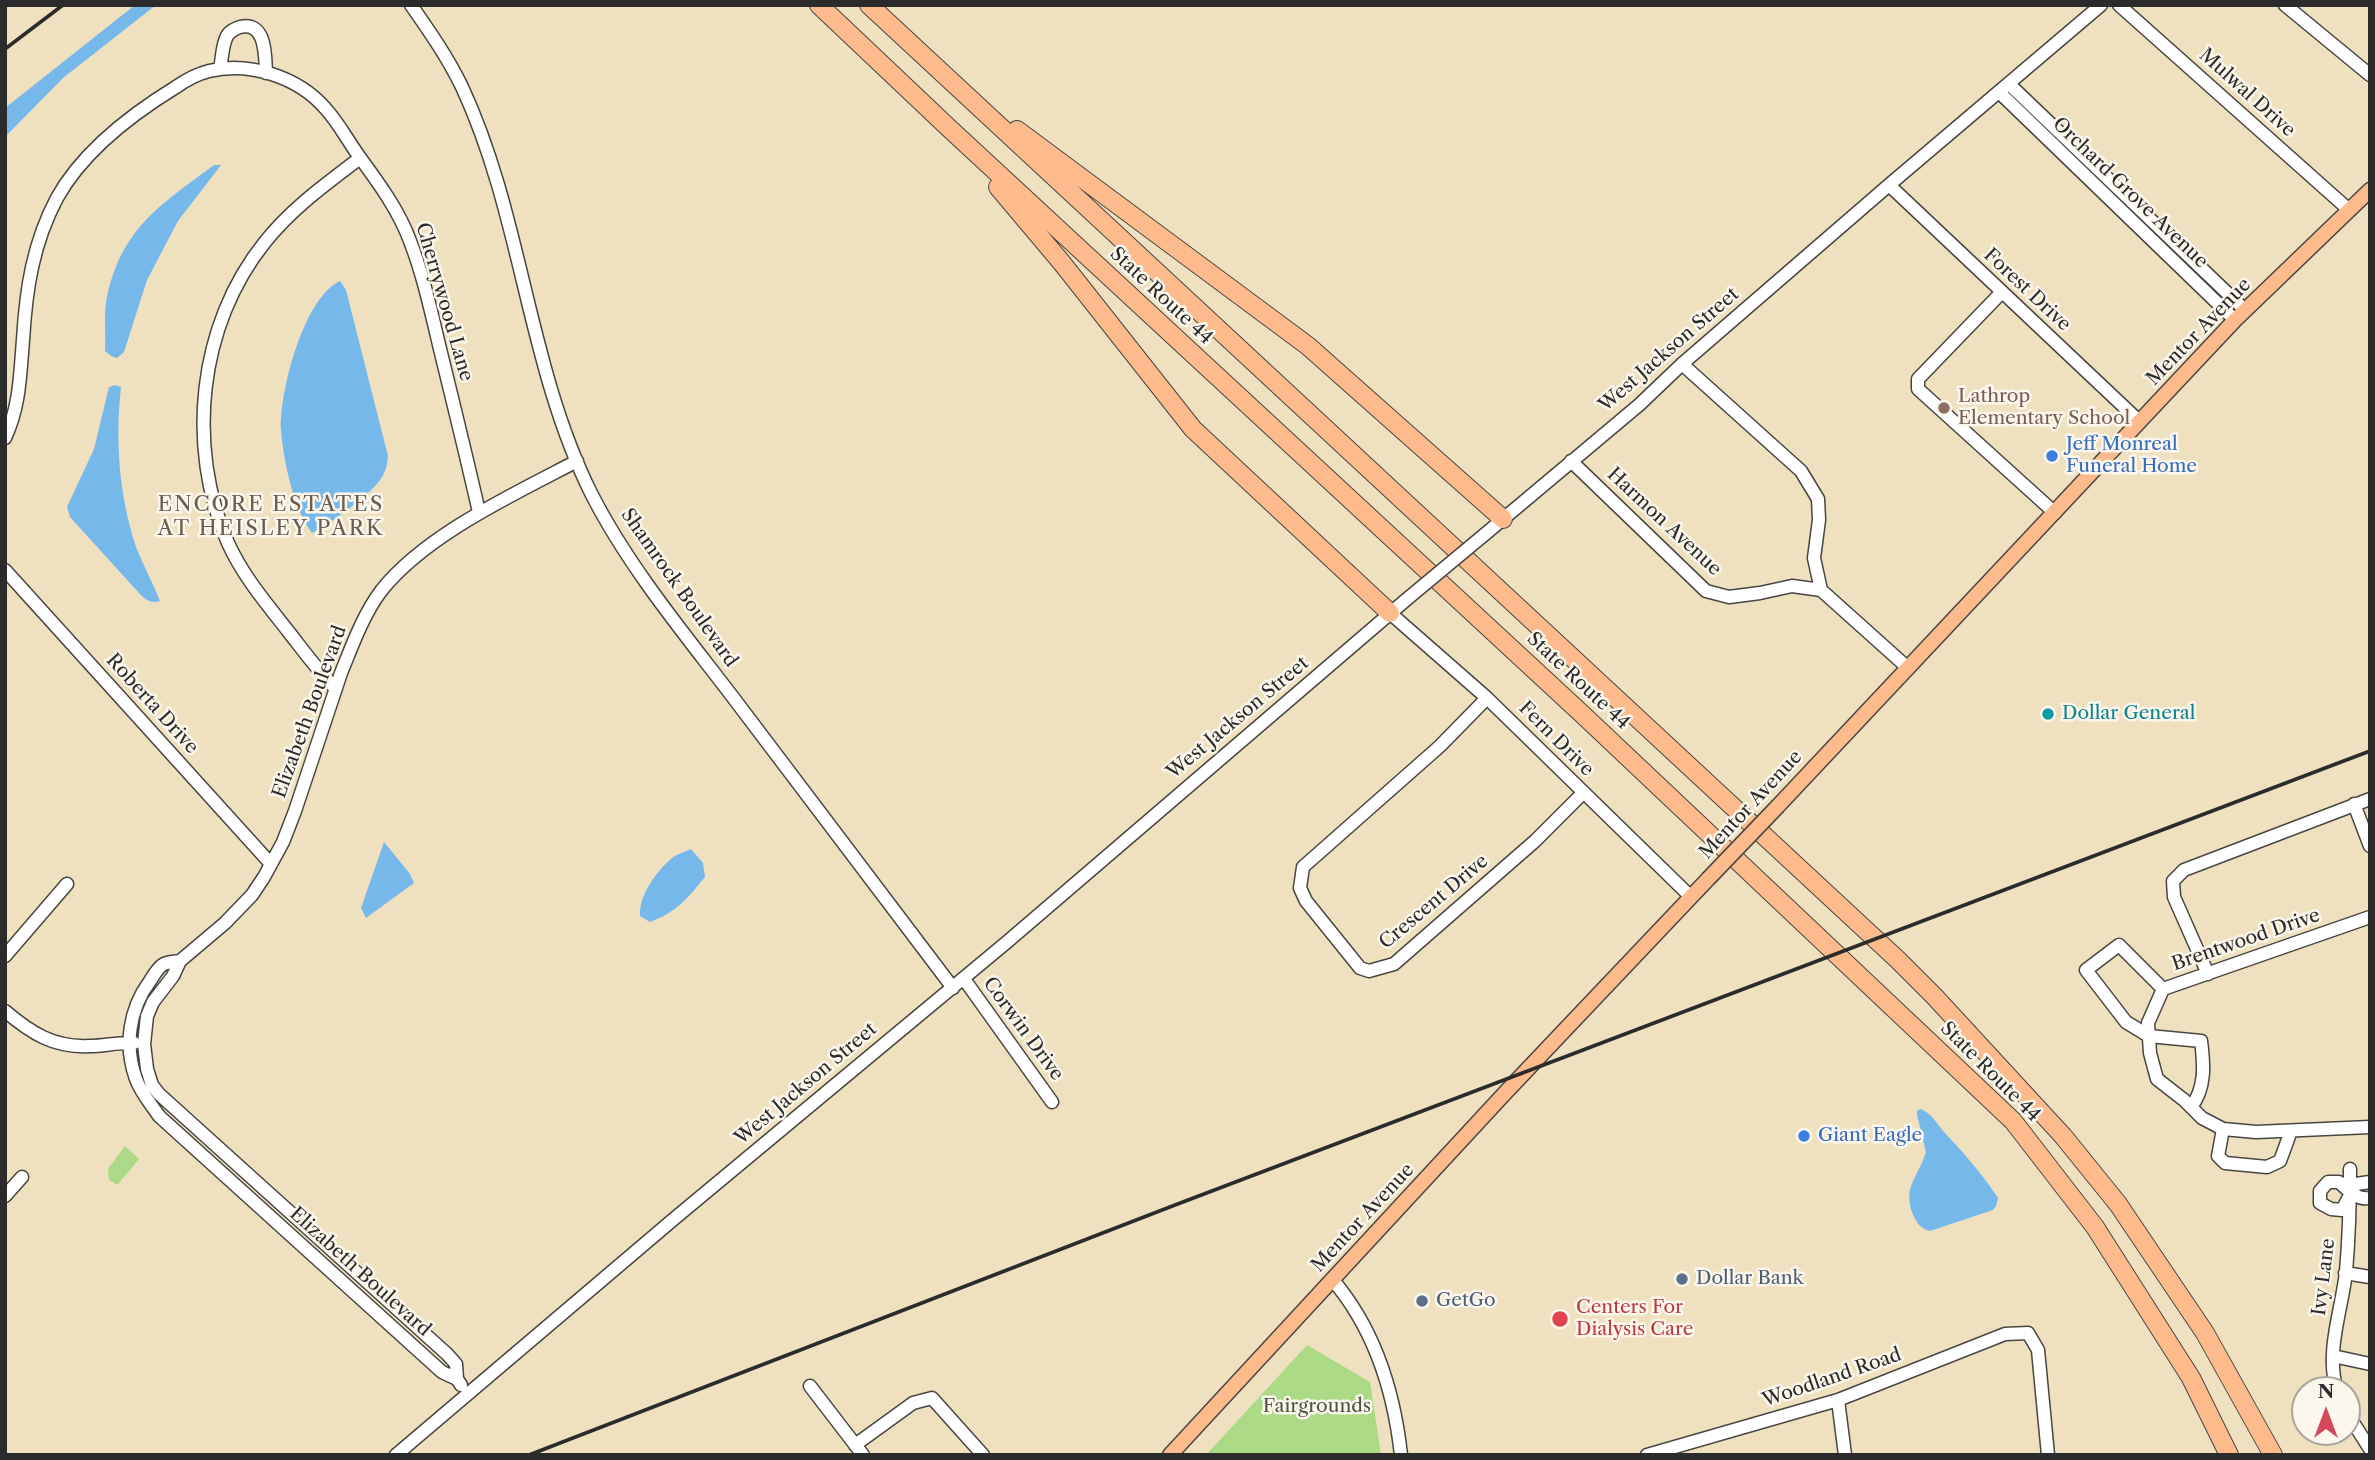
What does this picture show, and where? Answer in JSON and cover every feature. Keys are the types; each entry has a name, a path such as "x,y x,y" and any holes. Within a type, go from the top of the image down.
{"highway":[{"name":"State Route 44","path":"818,5 1592,722 2012,1121 2095,1227 2191,1378 2229,1455"},
{"name":"State Route 44","path":"869,5 1934,996 2063,1136 2118,1204 2205,1333 2273,1455"},
{"path":"943,75 1308,346 1503,519"},
{"path":"951,131 1062,262 1193,429 1390,613"}],"main road":[{"name":"Mentor Avenue","path":"1170,1455 1332,1279 2240,315 2370,190"}],"street":[{"name":"Shamrock Boulevard","path":"411,5 440,46 475,119 505,209 543,364 567,439 593,496 657,597 953,988"},
{"name":"West Jackson Street","path":"396,1455 675,1217 964,979 1390,613 1639,405 1682,364 2101,5"},
{"name":"Mulwal Drive","path":"2119,5 2348,209"},
{"path":"2285,5 2370,75"},
{"path":"220,69 227,37 233,30 246,26 254,29 262,38 266,73"},
{"name":"Cherrywood Lane","path":"5,438 19,401 24,317 36,244 58,197 72,175 94,150 133,118 190,78 220,69 266,73 296,85 326,109 389,199 411,243 480,512"},
{"name":"Orchard Grove Avenue","path":"2004,88 2240,315"},
{"path":"335,688 249,582 229,545 210,487 203,410 206,375 226,308 253,258 272,233 307,199 360,158"},
{"name":"Forest Drive","path":"1889,185 2140,422"},
{"path":"2001,293 1918,379 1918,389 2055,513"},
{"path":"1682,364 1801,471 1818,499 1819,520 1814,558 1821,590 1908,668"},
{"name":"Elizabeth Boulevard","path":"457,1379 456,1364 447,1354 159,1094 152,1085 147,1069 144,1044 150,1009 180,961 225,923 252,895 283,842 335,688 351,647 380,593 396,574 418,555 480,512 577,461"},
{"name":"Harmon Avenue","path":"1571,461 1706,591 1729,597 1792,586 1821,590"},
{"name":"Roberta Drive","path":"5,570 271,864"},
{"name":"Fern Drive","path":"1390,613 1487,698 1691,897"},
{"name":"Crescent Drive","path":"1487,698 1440,746 1303,867 1300,888 1306,901 1360,968 1369,971 1394,964 1535,841 1583,793"},
{"path":"2208,974 2174,897 2173,881 2184,870 2370,799"},
{"path":"2354,804 2370,846"},
{"path":"5,957 67,884"},
{"name":"Brentwood Drive","path":"2370,917 2163,989 2148,1023 2150,1053 2157,1079 2202,1118 2223,1129 2256,1132 2370,1127"},
{"path":"2163,989 2119,945 2086,971 2126,1022 2149,1036 2201,1041 2204,1067 2199,1096 2191,1107"},
{"name":"Elizabeth Boulevard","path":"180,961 164,964 140,994 132,1018 129,1042 131,1060 141,1090 159,1116 442,1372 457,1379 468,1394"},
{"name":"Corwin Drive","path":"964,979 1052,1102"},
{"path":"5,1011 29,1031 58,1044 88,1047 129,1042 144,1044"},
{"path":"2223,1129 2218,1156 2225,1163 2267,1167 2280,1161 2291,1131"},
{"name":"Ivy Lane","path":"2335,1376 2333,1356 2346,1273 2350,1169"},
{"path":"5,1196 22,1177"},
{"path":"2370,1182 2356,1184 2351,1193 2360,1199 2370,1198"},
{"path":"2346,1273 2370,1277"},
{"path":"1332,1279 1344,1293 1376,1351 1393,1404 1401,1455"},
{"name":"Woodland Road","path":"1647,1455 1838,1401 2005,1334 2028,1333 2038,1350 2048,1455"},
{"path":"2333,1356 2370,1364"},
{"path":"810,1386 859,1450 913,1402 932,1398 983,1455"},
{"path":"1838,1401 1845,1455"}],"green space":[{"path":"125,1146 139,1159 116,1184 109,1180 108,1169"},
{"name":"Fairgrounds","path":"1307,1345 1370,1382 1381,1455 1206,1455"}],"water":[{"path":"135,5 156,5 63,78 5,137 5,108"},
{"path":"214,165 221,165 178,221 147,280 124,352 117,358 111,356 105,351 106,302 121,256 132,237 159,207"},
{"path":"340,281 346,290 388,456 383,475 377,484 340,516 312,533 305,523 290,484 282,443 281,415 289,372 305,326 315,306 327,291"},
{"path":"109,387 121,387 118,427 126,508 136,547 160,601 157,602 148,601 139,593 70,517 67,507 94,449"},
{"path":"384,842 414,883 366,918 361,908"},
{"path":"691,849 703,863 705,877 687,898 668,914 650,922 640,916 642,900 654,877 673,857"},
{"path":"1920,1109 1933,1119 1992,1189 1998,1198 1993,1210 1930,1231 1917,1222 1909,1198 1912,1183 1926,1152 1917,1115"}],"railway":[{"path":"5,49 63,5"},
{"path":"529,1455 1175,1205 2370,751"}],"place":[{"name":"Lathrop Elementary School","path":"1944,408"},
{"name":"Jeff Monreal Funeral Home","path":"2052,456"},
{"name":"Dollar General","path":"2048,714"},
{"name":"Giant Eagle","path":"1804,1136"},
{"name":"Dollar Bank","path":"1682,1279"},
{"name":"GetGo","path":"1422,1301"},
{"name":"Centers For Dialysis Care","path":"1560,1319"}],"district":[{"name":"ENCORE ESTATES AT HEISLEY PARK","path":"271,517"}]}
